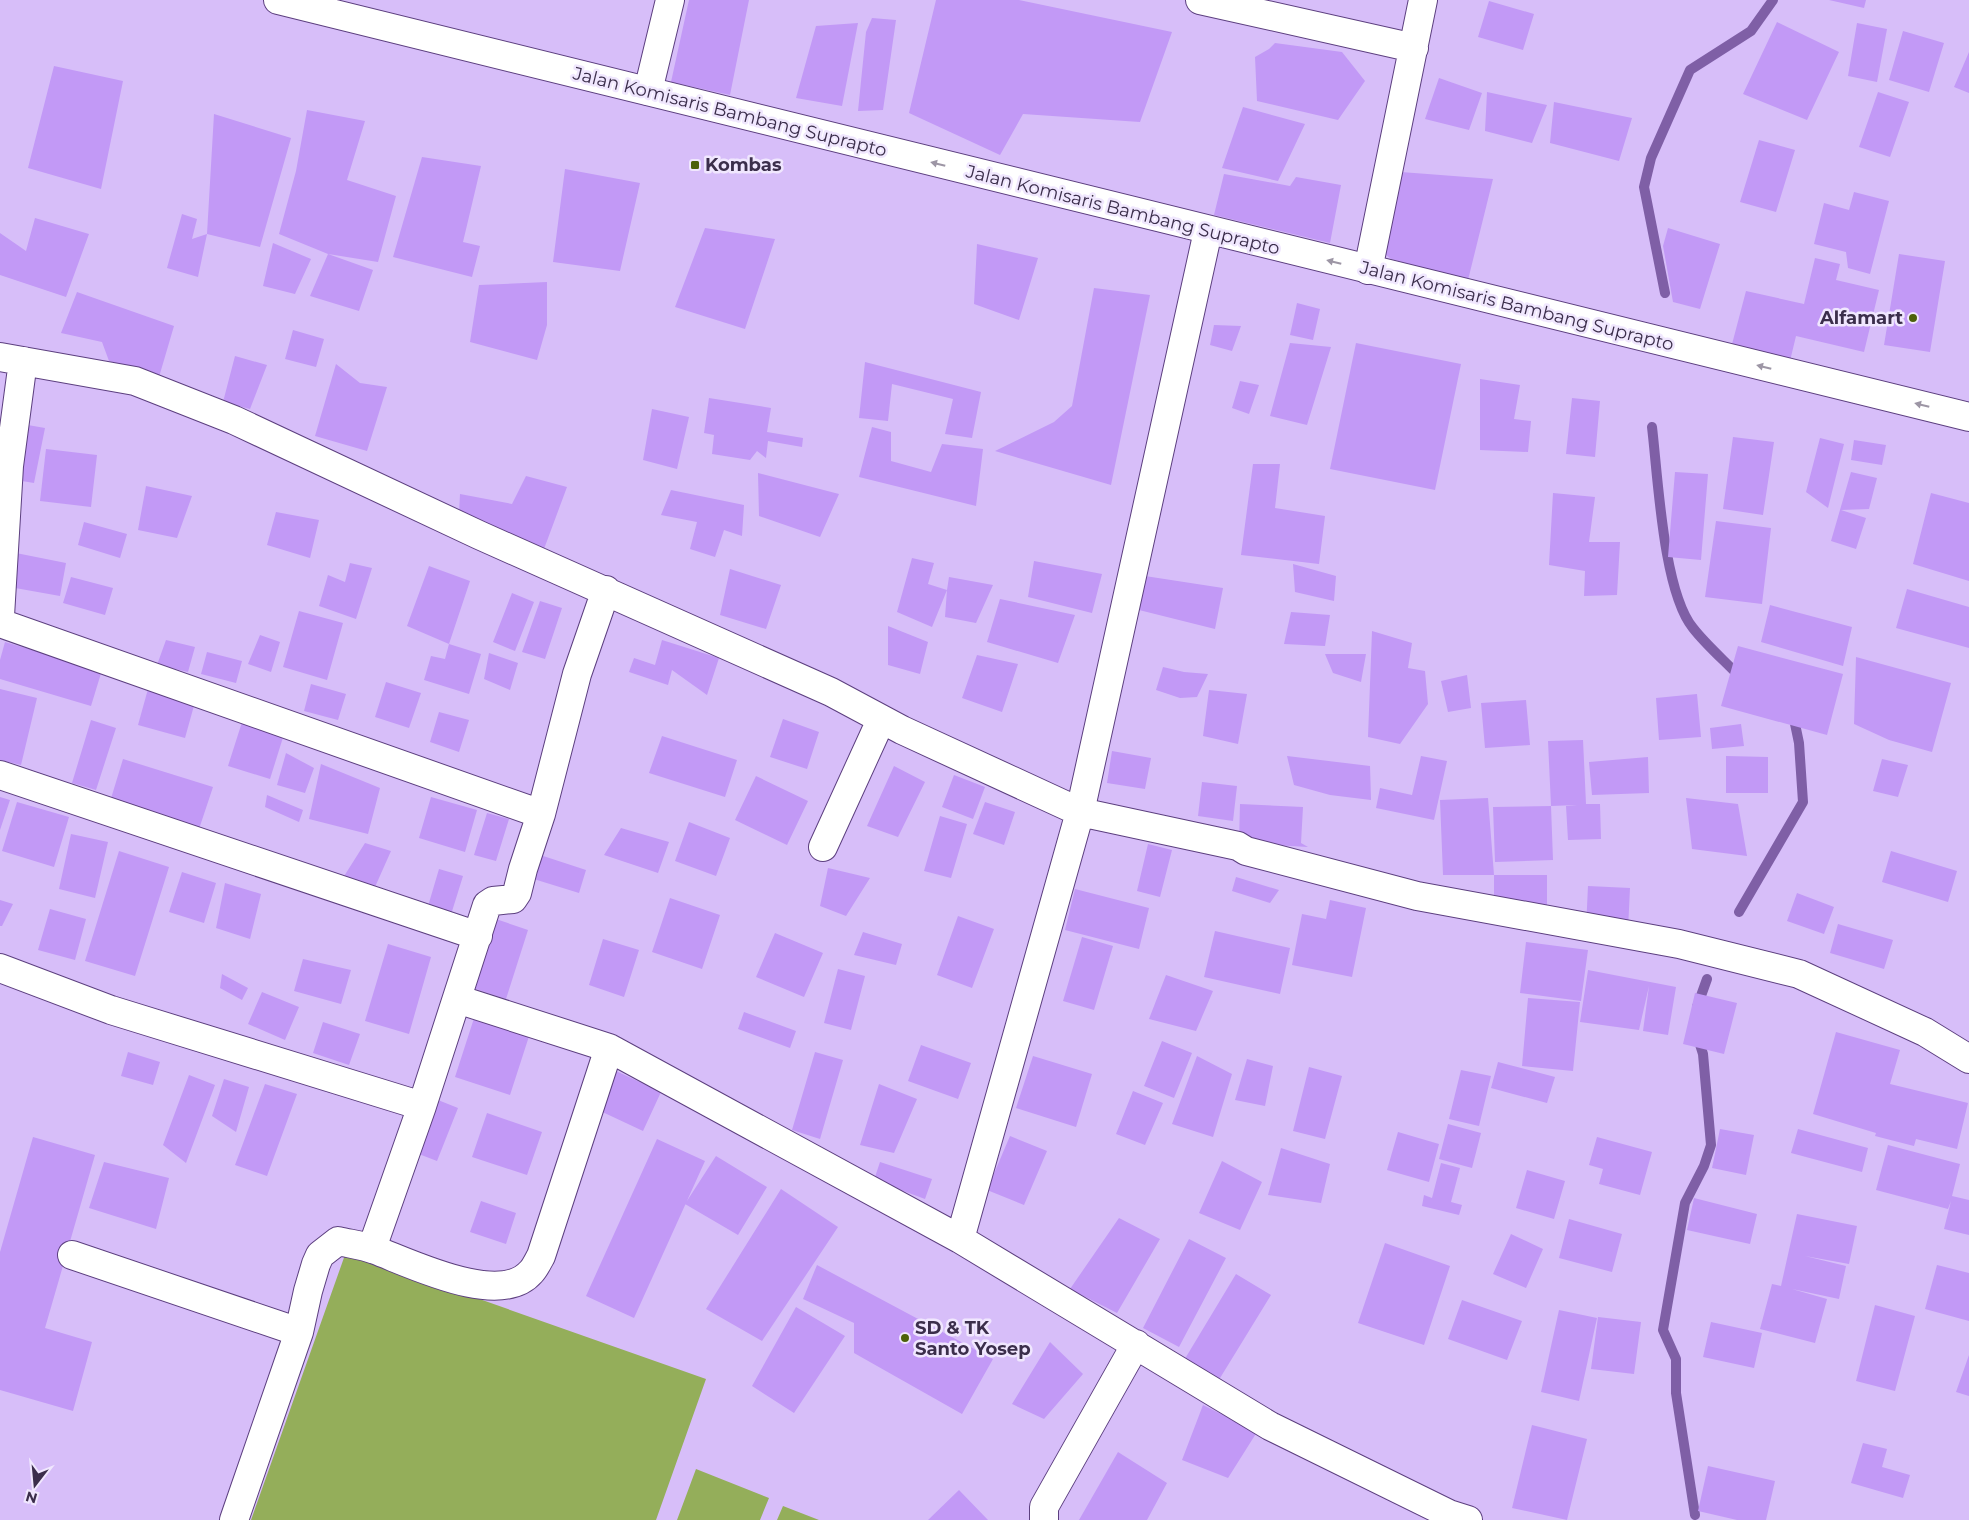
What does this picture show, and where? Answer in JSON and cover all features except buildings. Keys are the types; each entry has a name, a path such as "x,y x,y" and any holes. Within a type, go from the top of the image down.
{"street":[{"name":"Jalan Komisaris Bambang Suprapto","path":"278,0 336,7 648,91 1208,231 1969,417"},
{"path":"648,91 670,0"},
{"path":"1200,0 1414,48"},
{"path":"1368,270 1423,0"},
{"path":"960,1239 1080,812 1208,231"},
{"path":"0,616 9,466 11,359 136,381 234,420 479,535 606,590 831,692 881,720 1080,812 1238,846 1246,851 1417,896 1679,944 1799,974 1925,1032 1969,1059"},
{"path":"372,1248 422,1106 487,904 493,901 513,900 517,893 522,869 541,814 576,674 606,590"},
{"path":"0,623 541,814"},
{"path":"823,848 881,720"},
{"path":"0,775 478,936"},
{"path":"0,968 111,1010 422,1106"},
{"path":"457,1000 609,1048 960,1239 1270,1426 1449,1514 1468,1520"},
{"path":"234,1520 299,1332 308,1291 320,1255 338,1241 372,1248 449,1279 498,1286 514,1282 530,1273 541,1256 609,1048"},
{"path":"72,1255 299,1332"},
{"path":"1044,1520 1044,1507 1136,1344"}],"green space":[{"path":"346,1252 706,1379 656,1520 251,1520"},
{"path":"696,1469 769,1498 760,1520 677,1520"},
{"path":"783,1506 819,1520 777,1520"}],"waterway":[{"path":"1665,293 1644,187 1651,158 1690,70 1751,31 1773,0"},
{"path":"1652,427 1668,561 1683,611 1693,628 1741,678"},
{"path":"1739,912 1803,802 1799,743 1794,719 1790,716"},
{"path":"1697,1007 1707,979"},
{"path":"1695,1515 1676,1393 1676,1359 1663,1330 1685,1203 1704,1166 1711,1145 1703,1054 1697,1035"}],"place":[{"name":"Kombas","path":"695,165"},
{"name":"Alfamart","path":"1913,318"},
{"name":"SD & TK Santo Yosep","path":"905,1338"}]}
